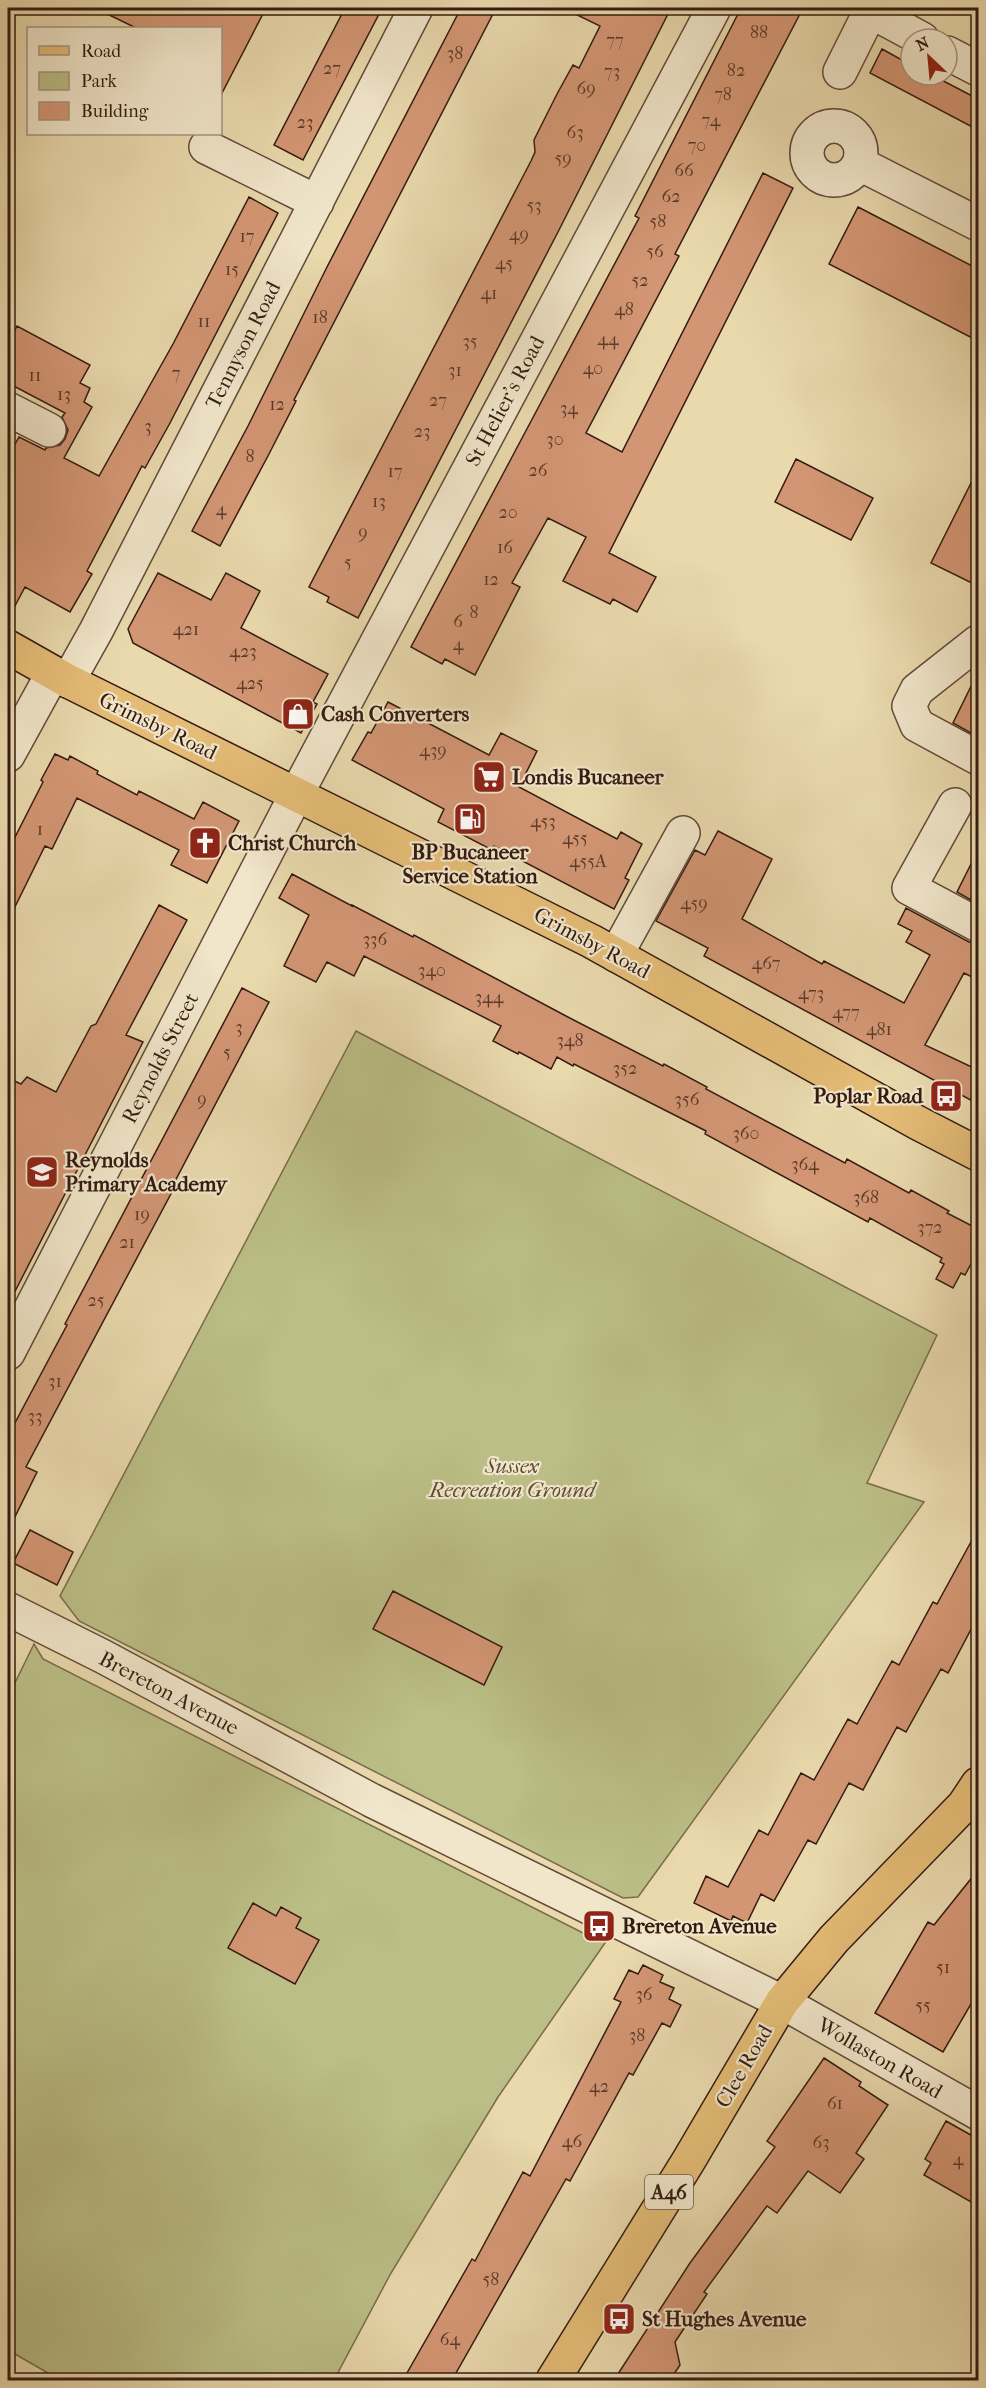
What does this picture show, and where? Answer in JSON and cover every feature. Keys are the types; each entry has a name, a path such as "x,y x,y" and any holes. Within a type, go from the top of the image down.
{"main road":[{"name":"Grimsby Road","path":"8,646 61,677 616,955 918,1123 978,1152"},
{"name":"Clee Road","path":"553,2380 689,2160 782,2002 834,1939 964,1804 978,1784"}],"street":[{"name":"Tennyson Road","path":"8,755 61,677 317,202 416,8"},
{"name":"St Helier's Road","path":"297,795 714,8"},
{"path":"840,72 871,9 902,27"},
{"path":"959,59 978,69"},
{"path":"206,147 317,202"},
{"path":"860,164 978,224"},
{"path":"8,409 49,430"},
{"path":"978,642 917,690 909,706 917,725 978,758"},
{"name":"Reynolds Street","path":"8,1353 297,795"},
{"path":"955,805 909,888 978,925"},
{"path":"616,955 683,833"},
{"name":"Brereton Avenue","path":"8,1609 102,1656 371,1800 782,2002"},
{"name":"Wollaston Road","path":"782,2002 978,2114"}],"green space":[{"name":"Sussex Recreation Ground","path":"356,1031 937,1335 867,1483 924,1502 638,1897 623,1898 79,1621 60,1596"},
{"path":"34,1644 43,1659 599,1941 614,1930 498,2097 391,2273 334,2380 60,2380 8,2350 8,1697"}],"building":[{"path":"95,8 266,8 222,93 222,27 134,27"},
{"path":"345,8 367,8 379,14 303,160 274,145"},
{"path":"461,8 496,8 220,546 192,531"},
{"path":"563,8 671,8 358,618 327,602 329,597 309,587 531,161 535,152 534,140 557,94 573,65 579,68 600,26"},
{"path":"741,8 803,8 675,254 679,256 586,433 622,452 763,173 793,188 609,553 656,577 637,612 613,599 610,604 563,581 586,537 548,518 512,583 520,587 475,675 445,659 442,664 411,647 639,218 635,216"},
{"path":"882,49 899,58 899,87 955,87 978,99 978,130 870,73"},
{"path":"249,197 278,213 170,423 145,468 142,466 87,571 92,574 70,612 25,587 8,619 8,457 19,437 45,450 60,445 68,430 62,417 65,413 8,383 8,344 17,326 90,365 80,383 90,388 84,402 92,407 64,458 99,476 173,344"},
{"path":"858,207 978,269 978,341 829,264"},
{"path":"796,459 873,498 851,540 775,502"},
{"path":"978,469 978,586 931,563"},
{"path":"158,573 211,600 226,573 260,591 241,628 328,674 313,702 317,704 301,733 133,643 128,629"},
{"path":"978,672 978,737 953,723"},
{"path":"388,702 489,755 501,733 537,751 519,787 617,839 621,832 642,844 625,878 629,880 614,909 494,846 492,850 438,822 444,809 352,760 368,732 371,733"},
{"path":"55,754 68,760 70,756 98,771 97,774 137,795 139,791 194,819 203,802 239,821 207,883 171,865 179,850 77,798 52,849 45,846 8,921 8,851"},
{"path":"718,831 772,859 742,919 822,964 824,961 904,1003 930,955 906,942 912,931 898,924 906,908 969,942 978,944 978,980 964,973 925,1045 978,1070 978,1104 704,956 708,948 656,921 695,850 705,855"},
{"path":"978,850 978,904 957,892"},
{"path":"292,874 413,937 414,935 663,1066 664,1064 845,1163 847,1159 909,1193 911,1190 949,1211 947,1213 978,1229 978,1251 965,1275 961,1273 953,1288 936,1279 944,1264 940,1262 942,1258 870,1218 868,1222 705,1134 706,1131 574,1064 573,1066 557,1057 551,1069 493,1041 501,1026 364,956 354,976 327,962 316,982 284,966 309,915 279,898"},
{"name":"Reynolds Primary Academy","path":"159,905 187,920 126,1035 143,1042 8,1305 8,1078 21,1084 27,1077 56,1092 91,1026 96,1024"},
{"path":"242,988 269,1002 172,1187 174,1188 26,1467 37,1472 8,1531 8,1436"},
{"path":"978,1529 978,1616 948,1673 941,1669 906,1732 897,1727 863,1790 849,1783 816,1844 808,1840 774,1901 761,1894 747,1923 733,1916 731,1921 694,1903 706,1876 728,1887 759,1830 768,1835 801,1773 814,1780 848,1719 857,1724 892,1661 899,1665 933,1602 937,1604"},
{"path":"30,1530 73,1552 57,1585 13,1563"},
{"path":"393,1591 502,1647 484,1685 373,1629"},
{"path":"978,1870 978,1992 943,2052 875,2013 928,1922 934,1925"},
{"path":"253,1903 276,1916 281,1907 301,1918 296,1928 319,1940 295,1984 228,1948"},
{"path":"643,1965 663,1975 660,1982 674,1988 669,1999 681,2005 670,2027 662,2023 633,2075 629,2073 570,2181 566,2179 452,2380 403,2380 472,2259 475,2261 523,2172 530,2176 621,2002 614,1999 629,1970 638,1974"},
{"path":"824,2058 861,2082 859,2086 888,2105 856,2153 864,2159 840,2193 808,2171 777,2213 767,2206 704,2292 707,2294 675,2342 680,2365 670,2380 614,2380 690,2263 775,2147 767,2141"},
{"path":"946,2121 978,2139 978,2206 924,2175 931,2163 925,2159"}],"place":[{"name":"Cash Converters","path":"298,714"},
{"name":"Londis Bucaneer","path":"489,777"},
{"name":"BP Bucaneer Service Station","path":"470,819"},
{"name":"Christ Church","path":"205,843"},
{"name":"Poplar Road","path":"946,1096"},
{"name":"Reynolds Primary Academy","path":"42,1172"},
{"name":"Brereton Avenue","path":"599,1926"},
{"name":"St Hughes Avenue","path":"619,2319"}]}
